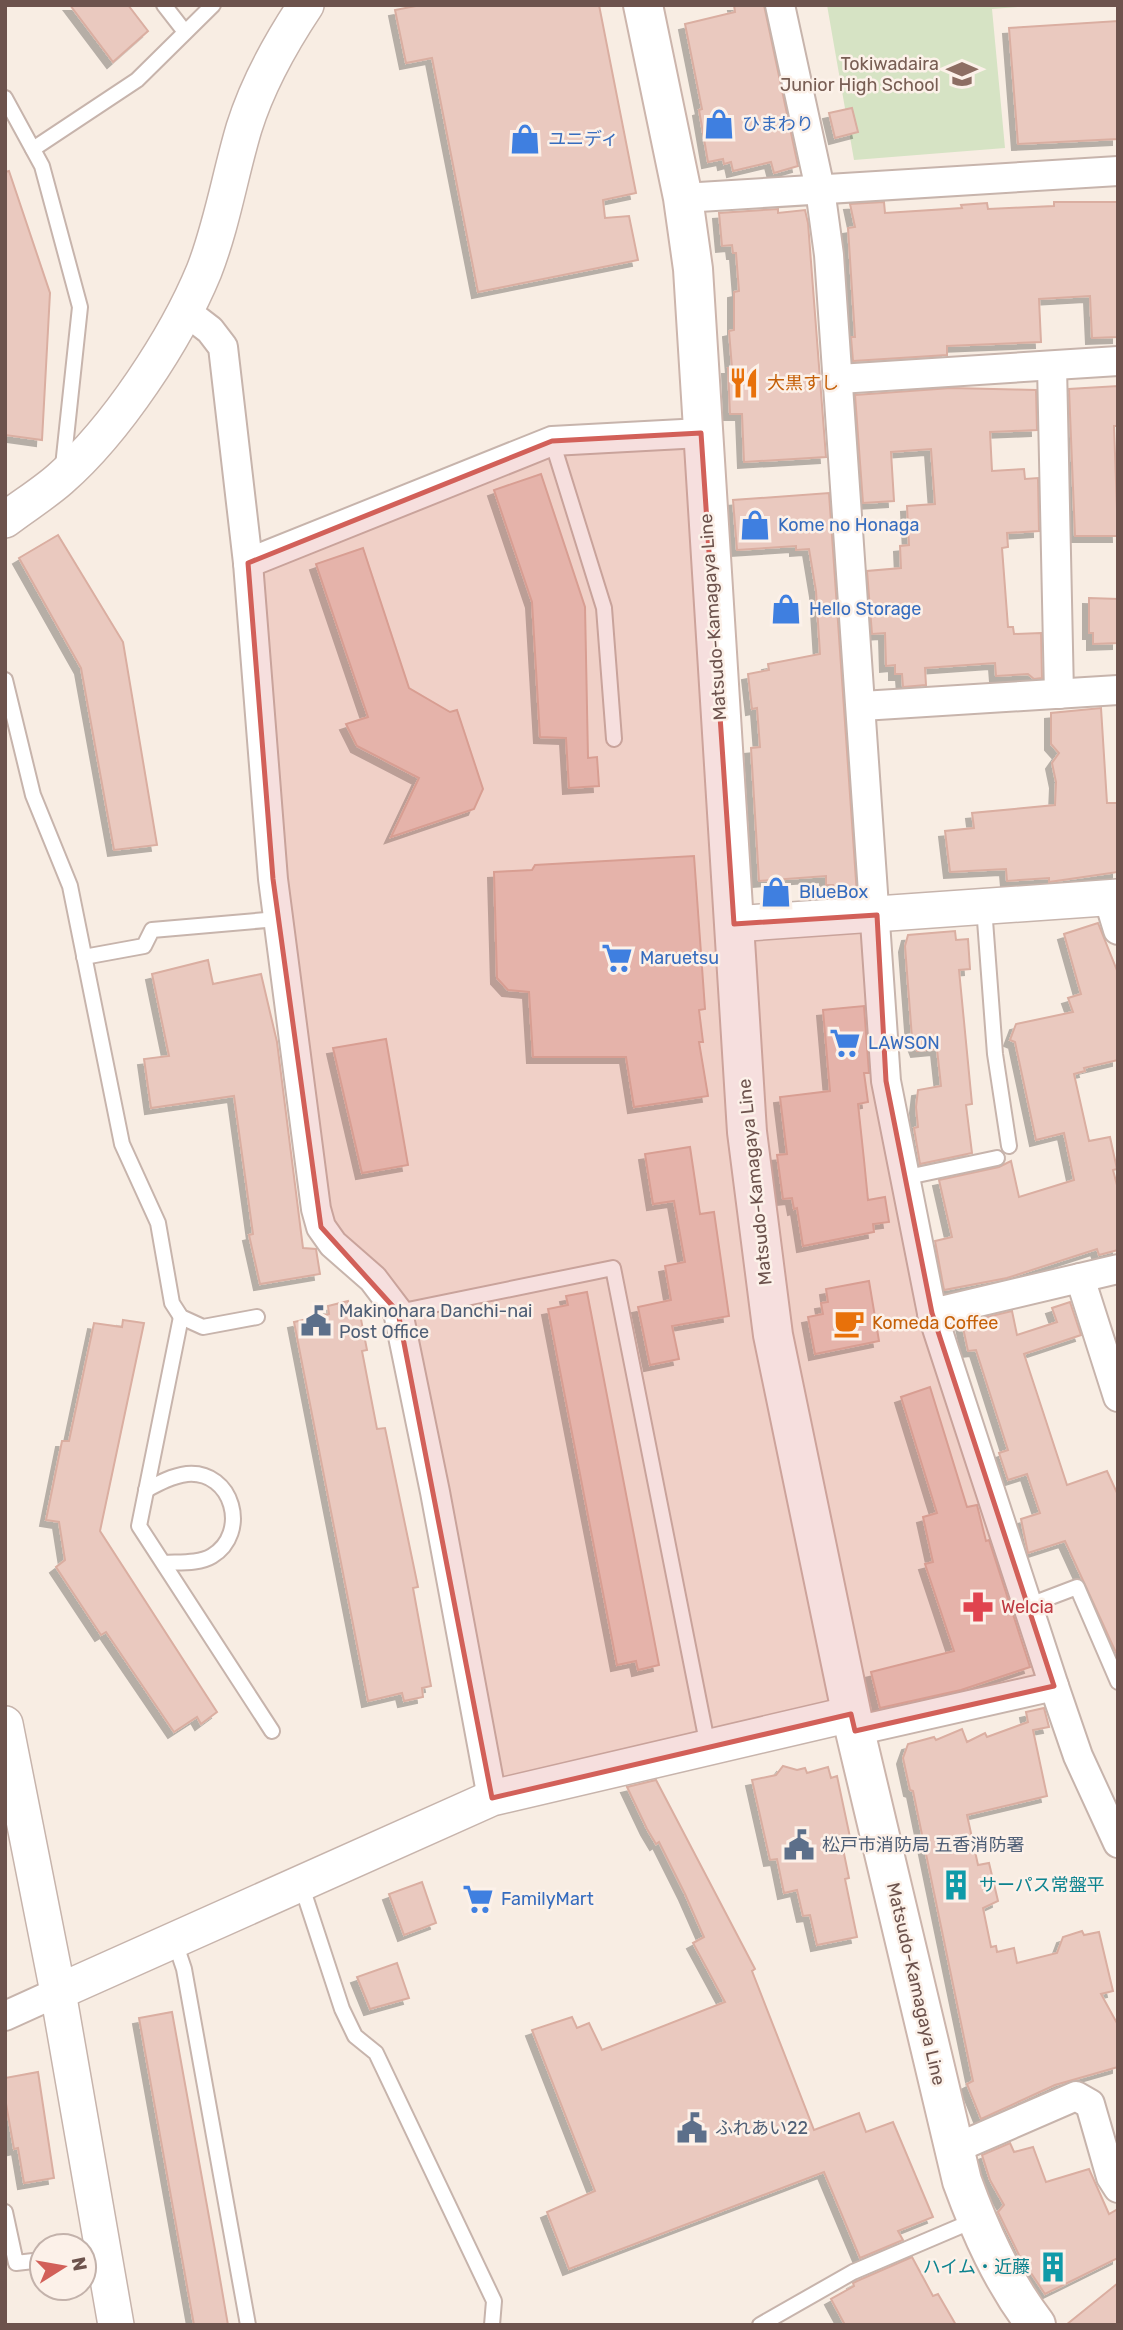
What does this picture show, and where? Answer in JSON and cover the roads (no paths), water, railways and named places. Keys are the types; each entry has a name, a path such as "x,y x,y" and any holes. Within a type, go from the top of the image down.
{"main road":[{"name":"Matsudo-Kamagaya Line","path":"643,5 683,198 693,269 701,433 747,1132 773,1335 853,1722 961,2181 985,2244 1013,2294 1036,2325"}],"street":[{"path":"5,520 60,479 116,418 150,370 203,272 245,125 261,83 278,48 306,5"},
{"path":"780,5 820,189 839,379 877,915 886,1081 903,1178 932,1313 1078,1756 1116,1836"},
{"path":"683,198 1118,171"},
{"path":"184,310 210,330 223,347 248,563 278,919 321,1227 347,1260 373,1279 398,1312 435,1492 492,1798"},
{"path":"839,379 1118,361"},
{"path":"1052,366 1059,694"},
{"path":"248,563 552,441 701,433"},
{"path":"862,706 1118,690"},
{"path":"734,924 984,907 1114,908"},
{"path":"932,1313 1118,1269"},
{"path":"1080,1278 1118,1397"},
{"path":"5,2016 492,1798 708,1747 1054,1686"},
{"path":"5,1724 58,1992 95,2255 116,2325"},
{"path":"954,2149 1076,2096 1090,2104 1111,2177 1118,2188"}],"lane":[{"path":"164,5 185,32"},
{"path":"33,149 137,80 213,5"},
{"path":"5,98 42,166 80,307 60,479"},
{"path":"552,441 604,608 614,739"},
{"path":"5,680 33,795 70,886 122,1144 158,1223 172,1303 181,1317 203,1327 257,1317"},
{"path":"984,907 995,1054 1009,1146"},
{"path":"84,957 144,946 152,930 278,919"},
{"path":"903,1178 997,1158"},
{"path":"398,1312 613,1268 708,1747"},
{"path":"181,1317 139,1525 272,1731"},
{"path":"146,1490 166,1480 189,1474 215,1480 230,1499 235,1523 228,1543 210,1558 164,1563"},
{"path":"1027,1606 1077,1587 1118,1682"},
{"path":"301,1884 342,2010 355,2036 376,2053 494,2301 492,2325"},
{"path":"175,1942 184,1969 247,2325"},
{"path":"5,2212 16,2263 28,2262"},
{"path":"760,2325 853,2272 976,2220"}],"place":[{"name":"Tokiwadaira Junior High School","path":"962,74"},
{"name":"ひまわり","path":"719,124"},
{"name":"ユニディ","path":"525,139"},
{"name":"大黒すし","path":"744,383"},
{"name":"Kome no Honaga","path":"755,525"},
{"name":"Hello Storage","path":"786,609"},
{"name":"BlueBox","path":"776,892"},
{"name":"Maruetsu","path":"617,958"},
{"name":"LAWSON","path":"845,1043"},
{"name":"Makinohara Danchi-nai Post Office","path":"316,1321"},
{"name":"Komeda Coffee","path":"849,1323"},
{"name":"Welcia","path":"978,1607"},
{"name":"松戸市消防局 五香消防署","path":"799,1845"},
{"name":"サーパス常盤平","path":"956,1885"},
{"name":"FamilyMart","path":"478,1899"},
{"name":"ふれあい22","path":"692,2128"},
{"name":"ハイム・近藤","path":"1053,2267"}]}
